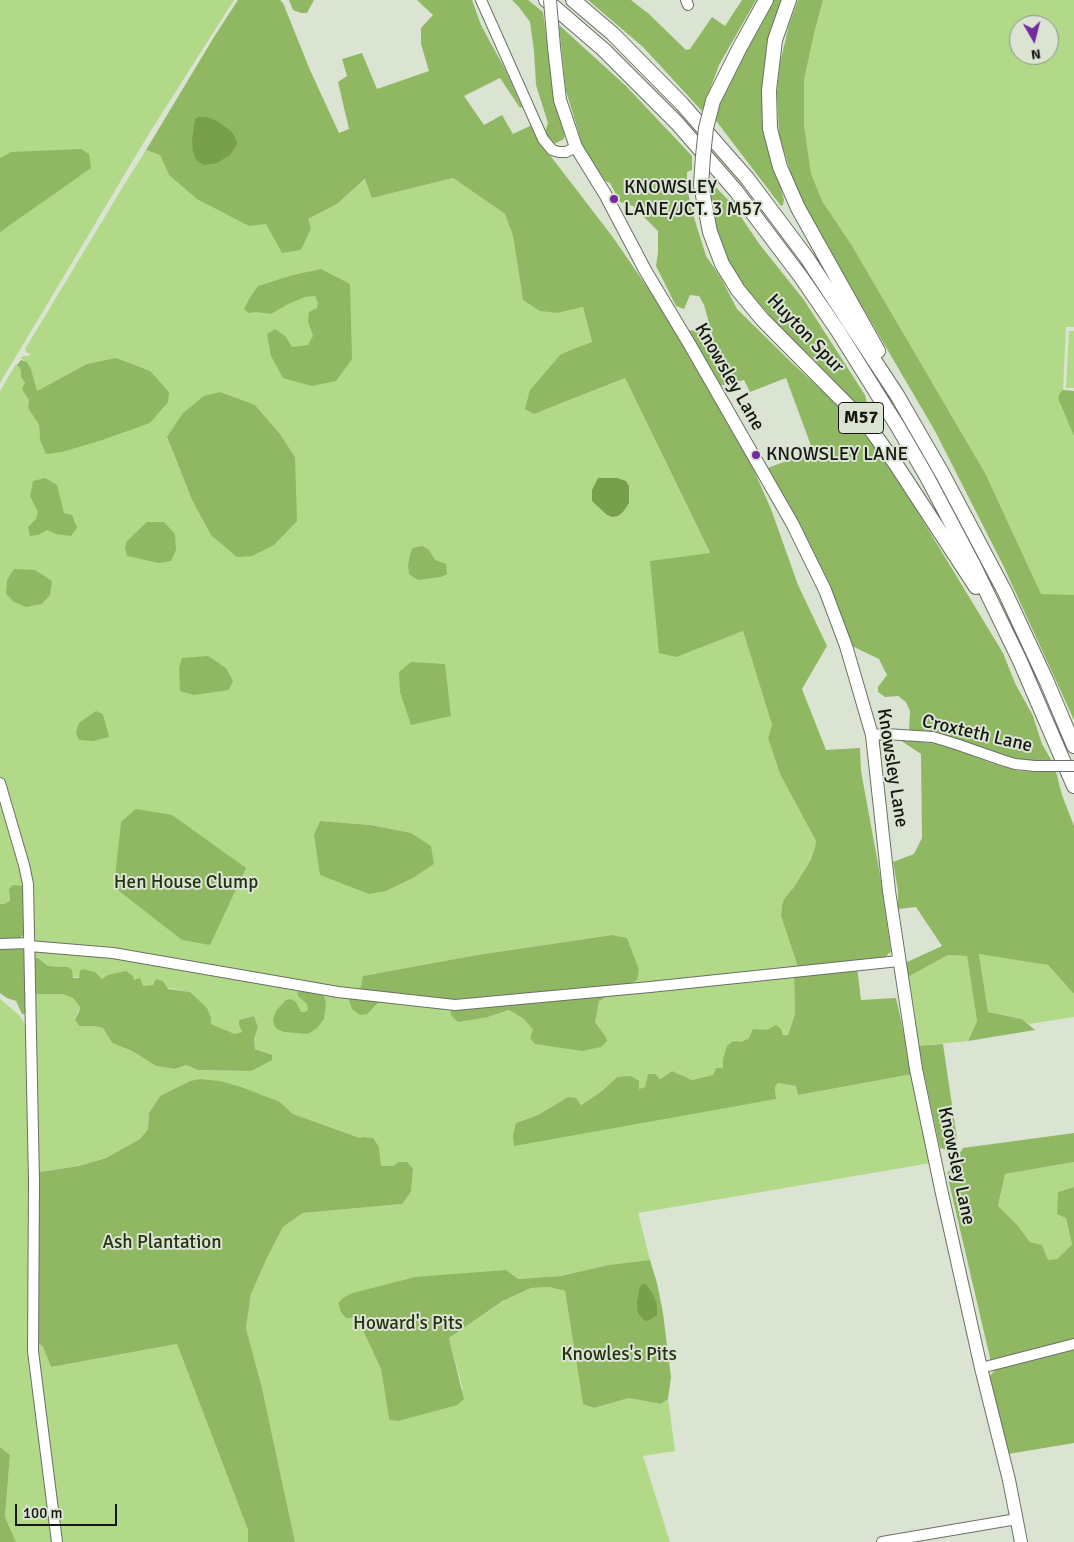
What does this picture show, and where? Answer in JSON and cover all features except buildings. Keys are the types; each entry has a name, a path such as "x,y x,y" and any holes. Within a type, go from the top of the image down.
{"highway":[{"name":"M57","path":"546,0 604,50 677,123 736,191 801,277 866,374 927,477 974,566 1020,661 1074,786"},
{"name":"M57","path":"572,0 613,34 658,78 747,178 807,258 897,395 942,473 1005,592 1047,682 1074,746"},
{"name":"Huyton Spur","path":"766,0 738,49 713,101 706,128 702,156 701,185 710,232 722,264 738,290 762,318 868,426 895,463 972,580 1020,661"},
{"name":"M57","path":"789,0 775,40 769,90 770,129 780,167 798,208 874,344 897,395"}],"main road":[{"name":"Knowsley Lane","path":"550,0 560,100 576,147 605,194 644,270 690,345 792,523 825,590 846,646 872,736 889,891 920,1088 981,1368 1009,1480 1021,1542"}],"street":[{"path":"481,0 543,140 552,150 558,152 566,152 576,147"},
{"name":"Croxteth Lane","path":"872,736 886,734 933,737 1014,764 1074,766"},
{"path":"0,782 27,876 34,1182 33,1350 57,1542"},
{"path":"0,944 29,944 113,953 338,992 455,1005 899,961"},
{"path":"981,1368 1074,1344"},
{"path":"882,1542 930,1538 1017,1519"}],"green space":[{"path":"0,0 234,0 150,132 0,383"},
{"path":"238,0 280,0 283,3 310,70 339,133 349,129 338,82 347,76 342,59 362,53 377,89 429,71 421,44 421,28 433,15 417,0 472,0 481,25 506,71 522,107 520,108 500,78 464,96 484,125 502,115 513,134 532,125 549,154 612,236 665,313 753,468 771,509 798,585 827,646 802,689 826,750 860,748 861,771 881,880 891,952 885,959 799,970 781,916 782,905 784,899 794,887 811,859 816,841 780,774 768,738 772,725 743,631 676,657 659,653 650,561 710,553 625,378 534,414 525,409 530,390 561,354 592,342 583,307 558,313 540,311 523,300 513,236 505,214 453,178 372,198 365,179 337,204 308,219 311,228 301,250 282,253 266,224 249,226 197,199 169,175 160,155 146,150"},
{"path":"289,0 314,0 307,13 301,13 293,10"},
{"path":"512,0 528,0 543,12 555,98 565,134 564,139 554,144 549,140 545,132 548,123 536,85 530,22"},
{"path":"588,0 631,0 649,14 686,50 690,49 712,17 725,26 742,0 756,0 719,65 702,111 643,47"},
{"path":"773,0 782,0 767,51 762,89 774,163 784,200 781,206 714,118 719,102"},
{"path":"798,0 823,0 804,80 804,125 811,173 822,201 851,244 985,473 1041,594 1074,595 1074,720 1003,565 935,431 821,236 794,183 779,135 777,93 780,63 789,25"},
{"path":"823,0 1074,0 1074,327 1066,327 1063,390 1074,391 1074,595 1041,595 985,473 851,244 822,201 811,173 804,125 804,80"},
{"path":"559,25 626,86 692,156 692,170 687,172 691,208 706,256 721,278 737,309 825,393 874,445 914,506 1003,653 1015,683 1033,716 1042,744 1053,763 1013,759 930,732 909,731 910,711 906,702 898,696 885,697 878,692 878,687 887,675 879,659 852,646 765,469 813,451 786,378 750,392 744,380 719,386 688,330 703,332 714,341 704,305 699,296 690,295 684,309 676,306 656,266 658,231 633,206 620,202 610,183 605,181 583,147 566,91"},
{"path":"81,149 89,154 91,168 0,232 0,158 11,152"},
{"path":"146,150 160,155 169,175 266,224 308,219 337,204 366,179 372,198 453,178 505,214 513,236 523,300 558,313 583,307 592,343 561,354 534,414 625,378 710,554 676,656 743,631 772,725 768,738 780,774 816,841 811,858 782,905 781,916 799,970 623,988 612,935 477,955 364,976 361,987 352,991 34,943 27,865 0,775 0,391 16,364 21,370 21,377 25,383 29,400 28,408 39,425 40,440 87,364 36,392 31,369 27,362 20,358 29,356 30,354 25,349","holes":["255,405 280,434 295,457 211,534 192,500 167,438","320,821 371,825 411,833 434,864 413,878 386,891"]},
{"path":"707,178 733,205 760,245 804,300 865,395 867,408 859,407 784,332 739,280 718,243"},
{"path":"321,269 350,284 352,359 336,381 312,386 283,378 271,356 267,334 275,329 286,337 292,347 308,345 313,336 308,321 309,312 317,308 318,303 315,296 305,297 271,314 249,313 244,309 258,286 293,275"},
{"path":"1069,331 1074,331 1074,388 1066,388"},
{"path":"116,358 150,371 169,392 168,402 150,423 62,452 46,454 40,440 39,425 28,408 29,400 22,389 25,383 21,377 21,370 17,365 21,360 27,362 37,391 87,364"},
{"path":"1063,390 1074,391 1074,436 1058,398"},
{"path":"220,392 255,405 280,434 295,457 297,521 274,545 252,556 237,557 211,535 192,500 167,437 183,413 204,396"},
{"path":"45,478 57,485 64,513 72,515 77,528 71,536 56,534 47,530 38,535 30,536 28,527 36,519 38,512 30,496 33,481"},
{"path":"147,522 164,522 175,534 176,550 171,561 159,563 127,556 125,548 127,541"},
{"path":"422,546 429,550 435,560 446,564 447,574 441,577 418,580 409,574 408,565 411,551 413,548"},
{"path":"14,569 35,570 52,581 50,595 42,604 26,607 14,602 6,594 7,580"},
{"path":"208,656 226,668 233,681 229,690 194,695 180,691 179,668 182,658"},
{"path":"411,662 445,664 451,716 411,725 400,692 399,672"},
{"path":"96,711 103,714 109,737 93,741 79,740 76,733 79,723"},
{"path":"900,740 941,744 991,763 1019,771 1056,772 1062,795 1074,826 1074,994 1048,965 979,954 988,1012 1022,1019 1035,1030 968,1041 977,1021 967,956 948,955 906,978 905,963 942,946 916,907 898,909 898,891 893,862 914,854 922,838 921,754"},
{"path":"0,790 27,886 9,894 10,901 4,904 0,904"},
{"name":"Hen House Clump","path":"136,809 172,815 246,868 210,945 182,940 114,887 121,822"},
{"path":"320,821 371,825 411,833 431,846 434,864 413,878 386,891 369,894 320,875 314,835"},
{"path":"13,885 24,886 25,933 18,940 26,945 33,958 38,958 48,966 68,967 72,970 73,978 79,978 82,969 95,972 102,979 108,975 126,971 133,976 134,980 140,978 143,986 153,985 156,979 163,981 168,989 190,992 207,1008 211,1024 235,1034 242,1032 239,1020 254,1016 258,1027 254,1039 255,1049 272,1055 272,1060 251,1071 198,1070 186,1065 175,1069 156,1066 132,1051 112,1043 103,1028 79,1026 75,1019 80,1007 73,998 62,994 29,994 29,1015 22,1014 16,1001 0,993 0,904 10,901 9,889"},
{"path":"612,935 627,938 639,970 637,980 599,1001 595,1022 607,1041 601,1047 582,1051 535,1044 530,1038 533,1030 524,1019 509,1010 488,1017 458,1022 451,1015 450,1008 379,1002 367,1014 360,1015 352,1009 349,1000 352,991 361,987 363,976 477,955"},
{"path":"32,951 75,951 350,996 375,1007 379,1002 450,1008 488,1017 509,1010 524,1019 533,1030 535,1044 559,1046 606,1037 595,1022 596,1011 599,1001 615,992 794,974 795,1014 788,1035 767,1030 741,1042 723,1059 723,1068 713,1075 692,1080 672,1071 639,1089 617,1077 602,1091 580,1105 568,1097 538,1115 516,1123 776,1099 775,1087 778,1083 796,1086 798,1095 913,1074 931,1163 638,1213 650,1260 608,1265 561,1276 517,1279 415,1277 344,1297 346,1317 357,1318 381,1369 389,1419 463,1390 449,1338 504,1301 531,1288 549,1287 565,1291 583,1404 594,1408 629,1398 661,1404 668,1399 675,1451 643,1456 670,1542 295,1542 262,1388 246,1328 251,1294 283,1227 303,1213 402,1204 411,1192 413,1169 381,1166 379,1147 360,1138 293,1114 280,1102 199,1079 190,1081 160,1096 149,1113 148,1129 140,1139 106,1158 79,1166 40,1172 36,1176 33,994 62,994 73,998 80,1007 75,1019 79,1026 103,1028 112,1043 132,1051 156,1066 175,1069 186,1065 198,1070 251,1071 261,1051 255,1049 254,1039 258,1027 254,1016 239,1020 242,1032 235,1034 211,1024 190,992 153,985 143,986 133,980 73,977 68,967 48,966 38,958 32,958"},
{"path":"979,953 1048,965 1074,994 1074,1017 1029,1024 1022,1019 988,1012"},
{"path":"948,955 967,956 977,1021 968,1041 918,1046 906,978"},
{"path":"857,967 861,1000 896,998 913,1074 798,1095 796,1086 778,1083 775,1087 776,1099 514,1146 513,1136 516,1123 538,1115 568,1097 576,1098 581,1105 602,1091 617,1077 631,1076 639,1081 639,1089 645,1087 648,1074 655,1074 660,1079 672,1071 692,1080 713,1075 716,1068 723,1068 723,1059 727,1046 733,1041 741,1042 749,1038 753,1029 767,1030 776,1025 781,1029 783,1035 788,1035 795,1014 794,974"},
{"path":"299,989 323,993 326,1002 324,1019 317,1028 308,1034 284,1032 277,1029 274,1025 273,1019 276,1011 286,1000 291,999 296,1002 301,1012 308,1010 307,1004 297,994"},
{"path":"0,999 19,1015 27,1027 31,1298 54,1542 16,1542 5,1517 10,1455 0,1447"},
{"path":"943,1044 957,1139 950,1151 940,1148 918,1046"},
{"name":"Ash Plantation","path":"199,1079 220,1081 241,1087 280,1102 293,1114 360,1138 373,1138 379,1147 381,1166 393,1166 399,1162 407,1162 413,1169 411,1192 402,1204 303,1213 283,1227 251,1294 246,1328 262,1388 295,1542 248,1542 248,1530 177,1344 51,1367 43,1347 38,1342 36,1177 40,1172 79,1166 106,1158 140,1139 148,1129 149,1113 160,1096 190,1081"},
{"path":"1074,1133 1074,1162 1005,1174 998,1206 1017,1225 1030,1242 1042,1245 1048,1260 1057,1259 1072,1245 1066,1218 1057,1214 1058,1192 1074,1187 1074,1340 991,1362 947,1174 963,1148"},
{"path":"1074,1162 1074,1187 1058,1192 1057,1213 1066,1218 1072,1246 1057,1259 1048,1261 1042,1245 1030,1242 1017,1225 998,1207 1005,1174"},
{"path":"650,1260 663,1313 671,1377 668,1399 661,1404 629,1398 594,1408 583,1404 565,1291 549,1287 531,1288 503,1301 449,1338 464,1399 457,1405 398,1421 391,1420 389,1419 381,1369 357,1318 346,1318 341,1312 338,1303 344,1297 353,1293 415,1277 506,1270 518,1279 561,1276 608,1265"},
{"path":"38,1294 43,1347 51,1367 177,1344 248,1530 248,1542 60,1542 36,1355"},
{"path":"1074,1348 1074,1443 1008,1454 987,1379 996,1369"},
{"path":"0,1447 10,1455 5,1517 16,1542 0,1542"}],"shaded area":[{"path":"206,117 217,121 231,131 235,137 237,144 230,155 217,163 204,165 197,161 193,152 192,141 195,119"},
{"path":"598,478 617,478 626,481 629,486 629,503 618,516 612,517 607,515 592,501 592,490"},
{"path":"645,1283 653,1294 657,1305 657,1315 648,1321 644,1320 638,1313 637,1302 640,1286"}],"place":[{"name":"KNOWSLEY LANE/JCT. 3 M57","path":"614,199"},
{"name":"KNOWSLEY LANE","path":"756,455"}],"park label":[{"name":"Howard's Pits","path":"408,1324"},
{"name":"Knowles's Pits","path":"619,1355"}]}
